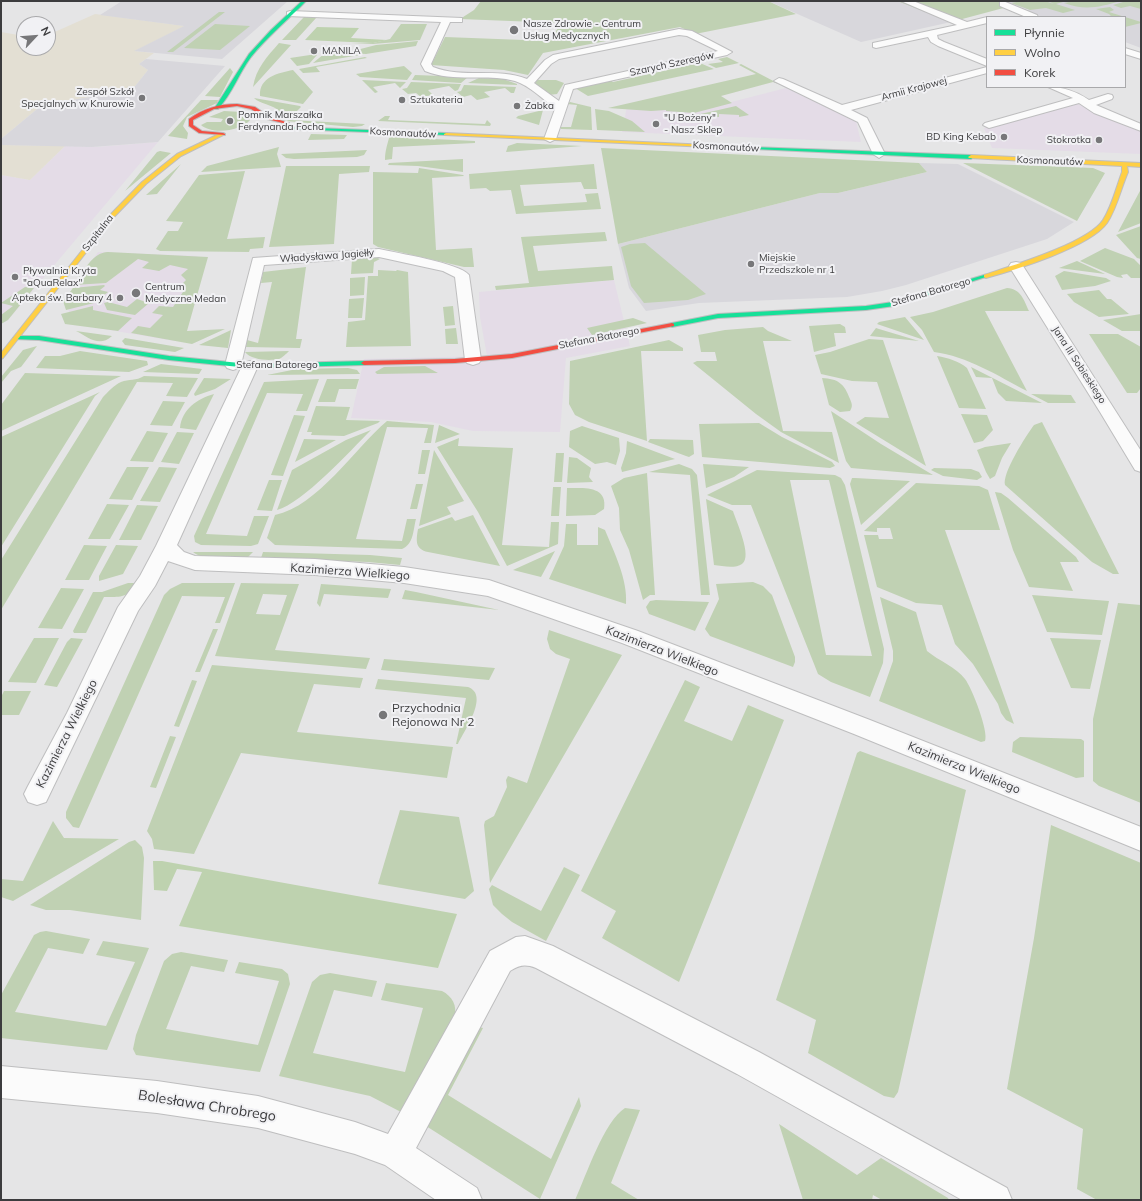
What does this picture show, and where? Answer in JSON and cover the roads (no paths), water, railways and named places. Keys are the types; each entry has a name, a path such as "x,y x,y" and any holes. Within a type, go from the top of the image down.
{"street":[{"path":"223,134 197,131 191,126 191,120 201,113 216,108 245,107 237,91 241,69 250,56 304,1"},
{"path":"905,1 966,25"},
{"path":"1003,4 1031,16"},
{"path":"322,15 333,6"},
{"path":"1008,16 1023,13"},
{"path":"290,14 460,20"},
{"path":"447,19 426,64 429,69 446,74 508,77 528,84 562,109"},
{"path":"876,45 986,20"},
{"name":"Szarych Szeregów","path":"528,84 548,62 556,57 679,32 689,33 727,52 569,87 550,139"},
{"path":"932,33 933,38 937,42 986,63"},
{"path":"1126,52 1141,56"},
{"name":"Armii Krajowej","path":"841,108 986,70"},
{"path":"779,81 841,108 863,120 879,154"},
{"path":"1056,88 1075,95 1103,114 1141,128"},
{"path":"216,108 237,91"},
{"path":"989,125 1108,97"},
{"name":"Kosmonautów","path":"245,107 257,110 262,115 272,120 312,128"},
{"path":"246,130 260,122 262,115"},
{"name":"Kosmonautów","path":"223,134 267,127 312,128 1141,165"},
{"name":"Szpitalna","path":"1,357 121,204 146,179 176,156 194,137 197,131"},
{"name":"Szpitalna","path":"176,156 223,134"},
{"name":"Stefana Batorego","path":"16,338 46,339 232,365 250,366 473,360 512,356 718,316 866,308 894,304 1016,266 1080,242 1096,231 1108,215 1125,172 1124,165"},
{"name":"Władysława Jagiełły","path":"232,365 258,261 379,253 447,268 462,275 473,360"},
{"name":"Jana III Sobieskiego","path":"1016,266 1109,412 1141,466"},
{"name":"Kazimierza Wielkiego","path":"37,794 129,607 148,581 166,546 250,366"},
{"name":"Kazimierza Wielkiego","path":"166,546 177,558 195,563 315,567 404,574 489,588 630,637 689,662 862,727 1141,839"},
{"path":"395,1153 500,961 514,951 528,950 544,956 748,1063 995,1200"},
{"name":"Bolesława Chrobrego","path":"1,1082 157,1097 258,1112 355,1138 395,1153 465,1200"}],"place":[{"name":"Nasze Zdrowie - Centrum Usług Medycznych","path":"514,30"},
{"name":"MANILA","path":"314,51"},
{"name":"Zespół Szkół Specjalnych w Knurowie","path":"142,98"},
{"name":"Sztukateria","path":"402,100"},
{"name":"Żabka","path":"517,106"},
{"name":"Pomnik Marszałka Ferdynanda Focha","path":"230,121"},
{"name":"\"U Bożeny\" - Nasz Sklep","path":"656,124"},
{"name":"BD King Kebab","path":"1004,137"},
{"name":"Stokrotka","path":"1099,140"},
{"name":"Miejskie Przedszkole nr 1","path":"751,264"},
{"name":"Pływalnia Kryta \"aQuaRelax\"","path":"15,277"},
{"name":"Centrum Medyczne Medan","path":"136,293"},
{"name":"Apteka św. Barbary 4","path":"120,298"},
{"name":"Przychodnia Rejonowa Nr 2","path":"383,715"}]}
